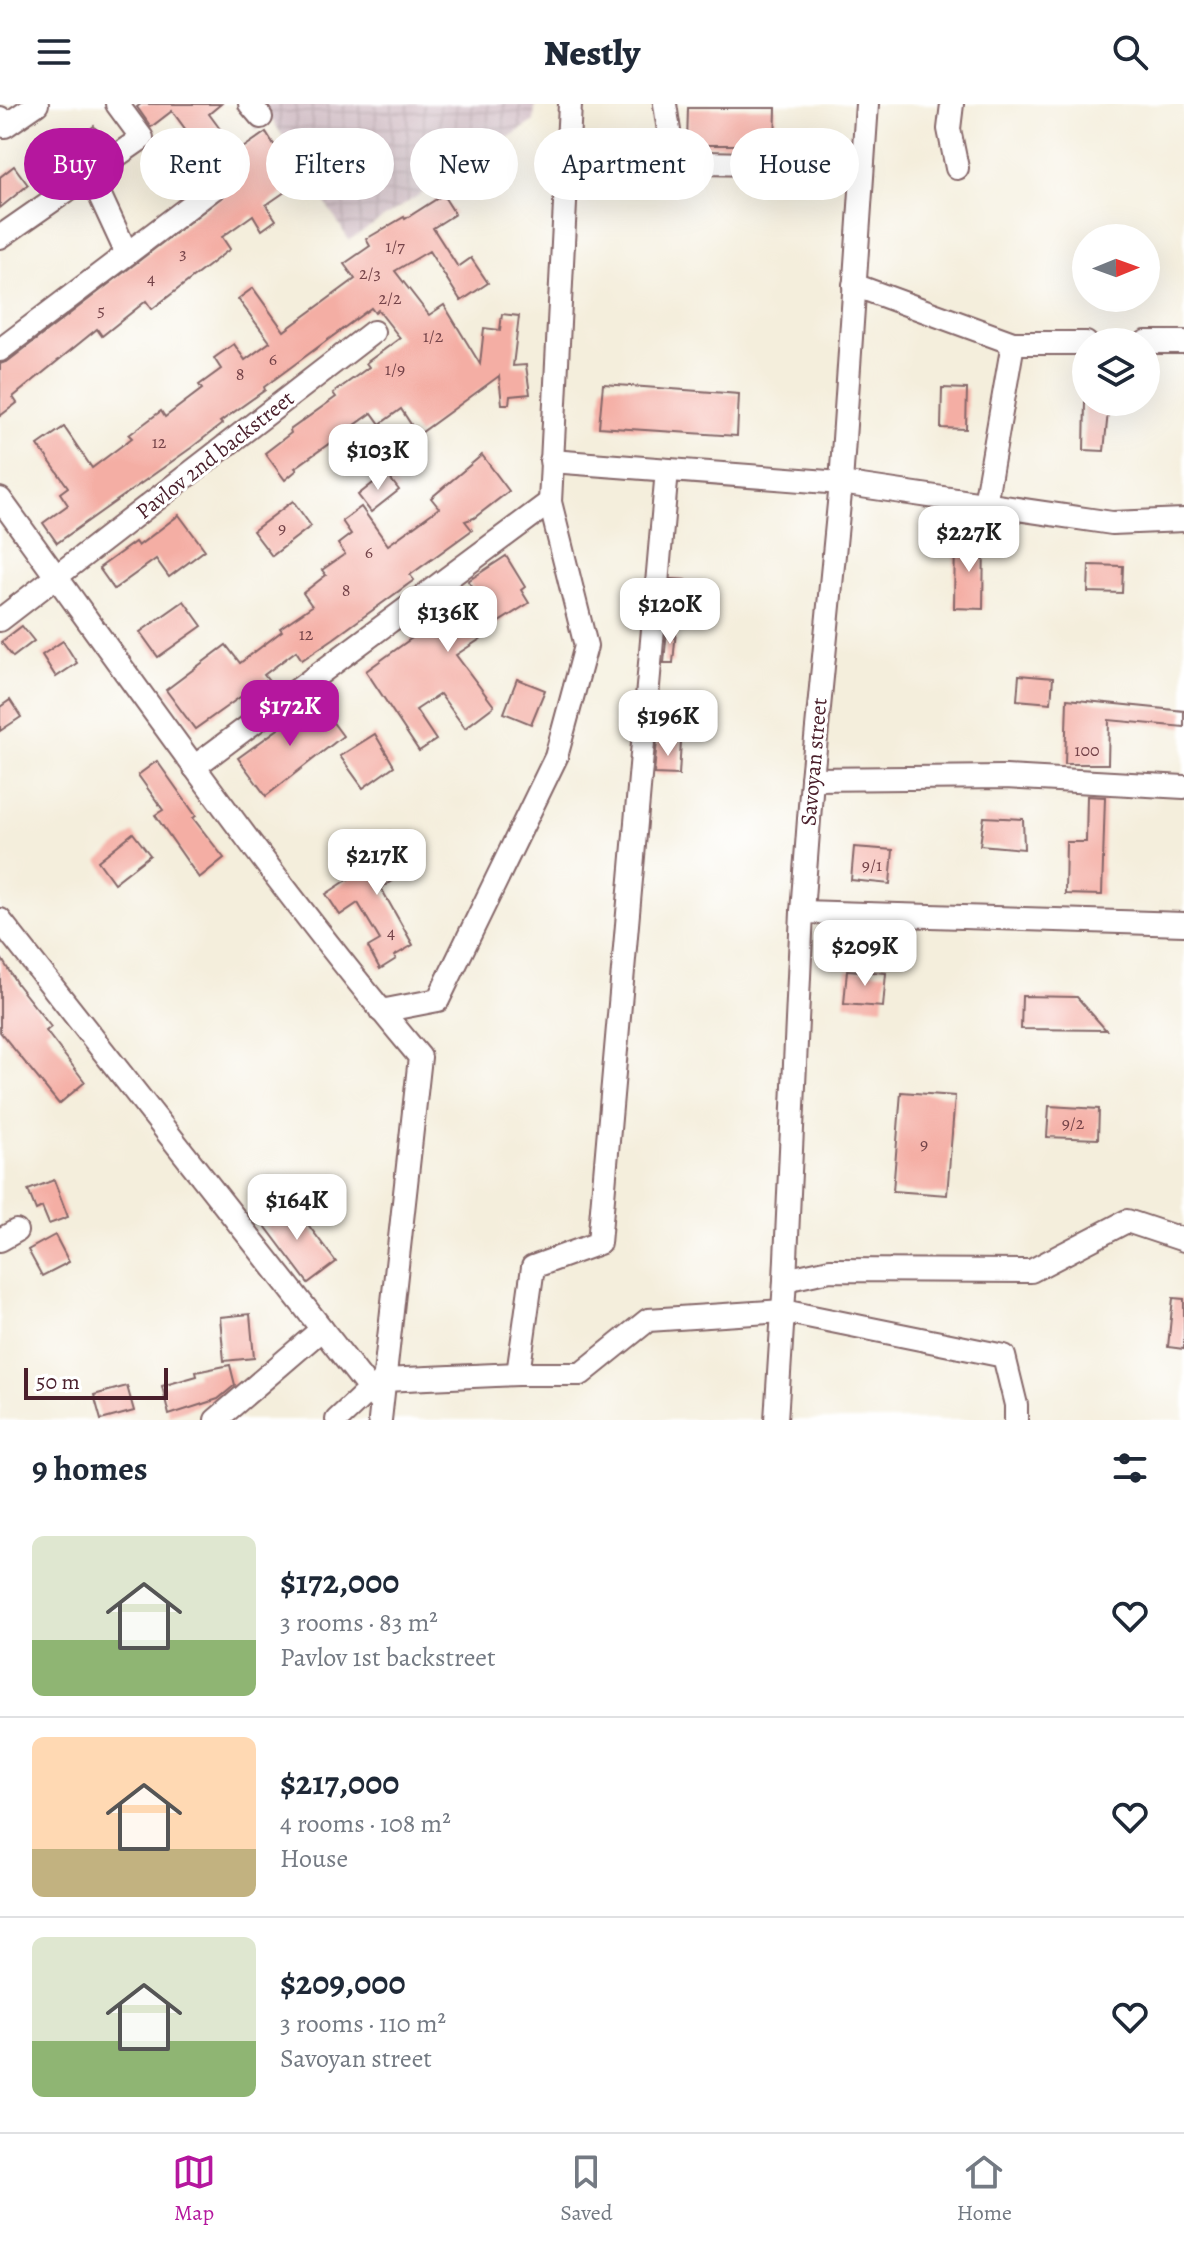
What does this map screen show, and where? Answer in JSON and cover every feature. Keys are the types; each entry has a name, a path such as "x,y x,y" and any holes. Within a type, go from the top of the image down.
{"street":[{"path":"0,118 5,126 37,104"},
{"path":"117,104 142,138 124,150"},
{"path":"569,128 570,104"},
{"path":"665,104 669,128"},
{"name":"Savoyan street","path":"776,1420 802,912 841,483 867,104"},
{"path":"952,104 949,129 957,168"},
{"path":"0,237 53,200"},
{"path":"102,200 127,254"},
{"path":"0,350 198,200"},
{"path":"381,1011 438,1000 556,757 586,646 550,502 565,200"},
{"path":"854,285 1013,343 1072,343"},
{"name":"Pavlov 2nd backstreet","path":"0,620 373,332"},
{"path":"1160,342 1184,342"},
{"path":"985,504 1013,343"},
{"path":"551,461 841,483 1112,523 1184,520"},
{"path":"518,1374 533,1267 599,1243 667,470"},
{"path":"0,499 194,767 381,1011 420,1057 378,1398"},
{"path":"194,767 550,502"},
{"path":"812,779 1005,777 1184,787"},
{"path":"802,912 1184,924"},
{"path":"0,920 378,1398"},
{"path":"785,1280 830,1270 1031,1271 1127,1221 1184,1240"},
{"path":"337,1420 378,1398 518,1374 581,1374 648,1320 783,1311 1004,1356 1016,1405 1016,1420"},
{"path":"216,1420 322,1329"}],"shaded area":[{"path":"238,104 535,104 534,121 518,131 518,128 410,128 411,200 349,240 323,200 394,200 394,128 277,128 273,121 256,130"}],"building":[{"path":"141,104 221,104 209,114 219,128 184,128 172,111 151,127 137,107"},
{"path":"688,108 776,108 775,128 730,128 730,145 714,145 714,128 687,128"},
{"path":"266,132 266,200 273,200 266,205 276,220 262,230 253,215 222,237 230,249 152,309 146,301 102,336 97,329 13,397 17,403 0,416 0,364 8,361 218,200 250,200 250,143"},
{"path":"14,166 24,180 24,188 0,208 0,177"},
{"path":"435,200 446,200 455,214 433,228 458,267 471,258 488,283 461,301 429,251 395,271 429,315 444,305 480,364 484,328 500,330 502,314 519,316 513,366 526,365 530,394 510,396 509,404 502,404 499,376 418,435 401,409 380,424 372,413 295,468 297,470 285,480 265,453 291,433 290,430 336,397 333,393 369,367 366,363 400,338 378,310 375,313 371,308 264,387 265,390 220,422 222,424 191,448 57,543 43,523 68,505 60,493 68,487 38,445 64,427 92,468 161,411 165,417 202,389 199,385 221,369 214,358 234,344 245,360 270,342 238,299 253,288 284,331 355,279 344,264 370,246 366,239"},
{"path":"603,384 739,394 737,436 599,427"},
{"path":"942,388 967,389 966,429 941,428"},
{"path":"1085,416 1108,416 1104,451 1084,450"},
{"path":"482,455 509,491 474,518 465,521 472,530 410,575 414,580 333,639 302,660 296,651 264,675 272,685 256,697 250,690 195,729 166,690 226,645 240,663 282,631 280,628 312,606 303,593 326,575 322,570 345,554 338,544 351,534 342,521 361,507 388,545 439,508 431,498"},
{"path":"386,473 399,490 371,512 358,495"},
{"path":"293,501 311,526 272,556 253,531"},
{"path":"179,515 205,550 169,577 156,559 114,589 99,568 135,542 138,546"},
{"path":"955,538 984,539 983,609 954,608"},
{"path":"506,556 525,587 521,590 529,603 488,629 491,632 456,655 494,706 465,728 440,694 416,710 436,740 419,751 366,671 437,620 430,609 444,598 449,606 474,590 468,581"},
{"path":"1089,565 1123,566 1122,593 1088,592"},
{"path":"671,579 686,580 684,613 669,612"},
{"path":"184,601 202,626 158,657 140,632"},
{"path":"22,626 34,641 13,657 1,642"},
{"path":"667,629 676,630 673,663 664,663"},
{"path":"63,641 77,663 56,677 42,655"},
{"path":"1019,675 1053,678 1051,703 1017,700"},
{"path":"517,679 545,690 531,724 504,713"},
{"path":"1067,699 1184,711 1184,727 1109,720 1108,764 1065,764"},
{"path":"10,700 21,717 0,731 0,707"},
{"path":"317,701 343,736 266,796 238,758"},
{"path":"375,734 394,766 363,788 340,756"},
{"path":"657,740 681,741 679,775 654,774"},
{"path":"157,761 196,816 193,818 224,858 199,878 155,815 163,810 138,775"},
{"path":"1087,796 1105,797 1102,895 1065,894 1066,842 1086,842"},
{"path":"984,817 1023,819 1024,849 980,845"},
{"path":"390,831 413,867 381,888 413,945 380,969 368,947 380,940 358,903 340,915 326,894 373,863 363,848"},
{"path":"133,833 150,855 114,883 98,861"},
{"path":"854,847 893,850 890,884 851,880"},
{"path":"0,956 17,984 51,1027 46,1031 85,1082 59,1104 0,1032"},
{"path":"847,970 886,973 883,1007 844,1004"},
{"path":"1022,996 1077,997 1106,1030 1021,1029"},
{"path":"901,1092 955,1096 947,1195 893,1191"},
{"path":"1049,1106 1099,1109 1098,1139 1047,1137"},
{"path":"54,1180 68,1217 49,1224 42,1207 36,1210 28,1190"},
{"path":"265,1201 281,1222 297,1210 336,1262 308,1283 253,1210"},
{"path":"55,1235 69,1262 42,1276 28,1250"},
{"path":"1173,1298 1184,1299 1184,1349 1168,1347"},
{"path":"250,1314 254,1358 224,1361 220,1317"},
{"path":"230,1365 235,1385 218,1399 169,1415 162,1386 197,1376 196,1372"},
{"path":"127,1386 134,1411 101,1420 94,1395"}]}
